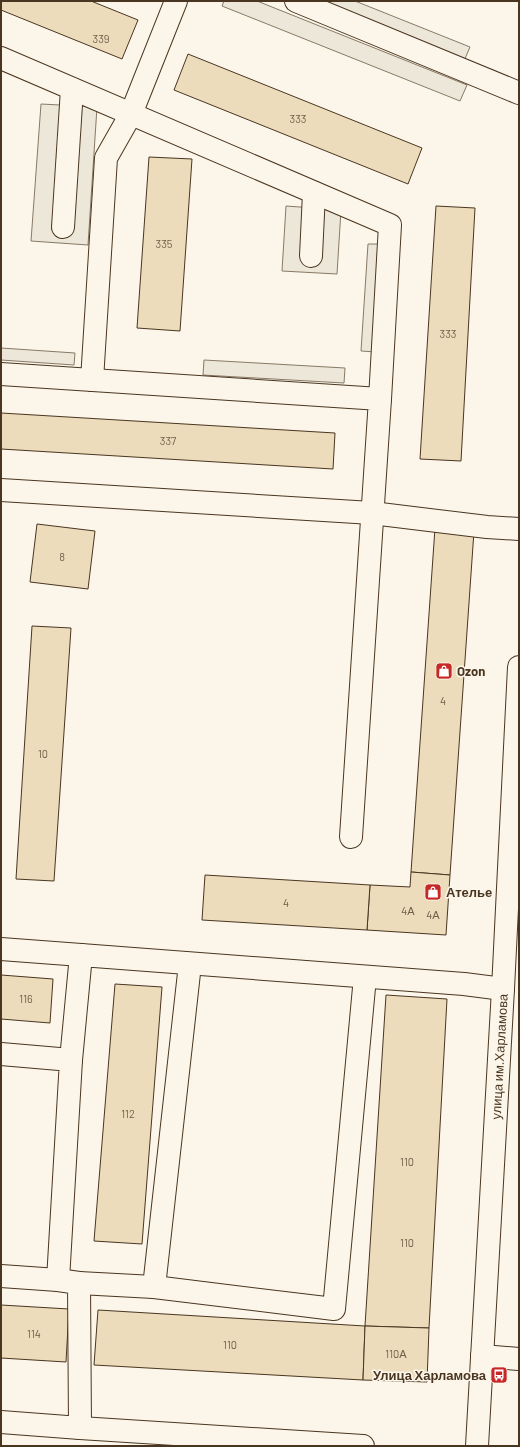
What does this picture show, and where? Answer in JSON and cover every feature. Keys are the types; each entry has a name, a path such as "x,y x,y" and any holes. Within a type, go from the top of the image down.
{"street":[{"path":"92,380 106,158 131,114 176,1"},
{"path":"296,1 519,93"},
{"path":"1,58 390,225 351,837"},
{"path":"63,226 72,89"},
{"path":"311,256 314,193"},
{"path":"1,374 380,399"},
{"path":"1,490 372,512 487,527 519,529"},
{"name":"улица им.Харламова","path":"477,1446 503,989 519,667"},
{"path":"1,949 503,989"},
{"path":"80,1428 69,1282 71,1060 81,955"},
{"path":"154,1287 190,964"},
{"path":"1,1276 154,1287 334,1309 365,977"},
{"path":"1,1054 71,1060"},
{"path":"482,1356 519,1359"},
{"path":"1,1422 363,1446"}],"shaded area":[{"path":"224,1 257,1 467,85 460,101 222,6"},
{"path":"313,1 355,1 470,47 464,61"},
{"path":"41,104 97,107 88,245 31,241"},
{"path":"286,206 341,210 337,274 282,271"},
{"path":"368,244 382,244 376,352 361,351"},
{"path":"1,348 75,353 74,365 1,360"},
{"path":"204,360 345,368 344,383 203,375"}],"building":[{"path":"1,1 91,1 138,20 122,59 1,10"},
{"path":"188,54 422,148 408,184 174,90"},
{"path":"149,157 192,159 180,331 137,328"},
{"path":"436,206 475,208 461,461 420,459"},
{"path":"1,413 335,433 333,469 1,449"},
{"path":"37,524 95,531 88,589 30,582"},
{"path":"435,528 474,531 450,875 411,872"},
{"path":"32,626 71,628 54,881 16,879"},
{"path":"411,872 450,875 446,935 367,930 370,885 410,887"},
{"path":"205,875 370,885 367,930 202,920"},
{"path":"1,975 53,979 50,1023 1,1019"},
{"path":"115,984 162,987 142,1244 94,1241"},
{"path":"386,995 447,999 429,1328 365,1326"},
{"path":"1,1305 69,1309 66,1362 1,1358"},
{"path":"98,1310 365,1326 363,1380 94,1365"},
{"path":"365,1326 429,1328 427,1382 363,1380"}],"place":[{"name":"Ozon","path":"444,671"},
{"name":"Ателье","path":"433,892"},
{"name":"Улица Харламова","path":"499,1375"}]}
